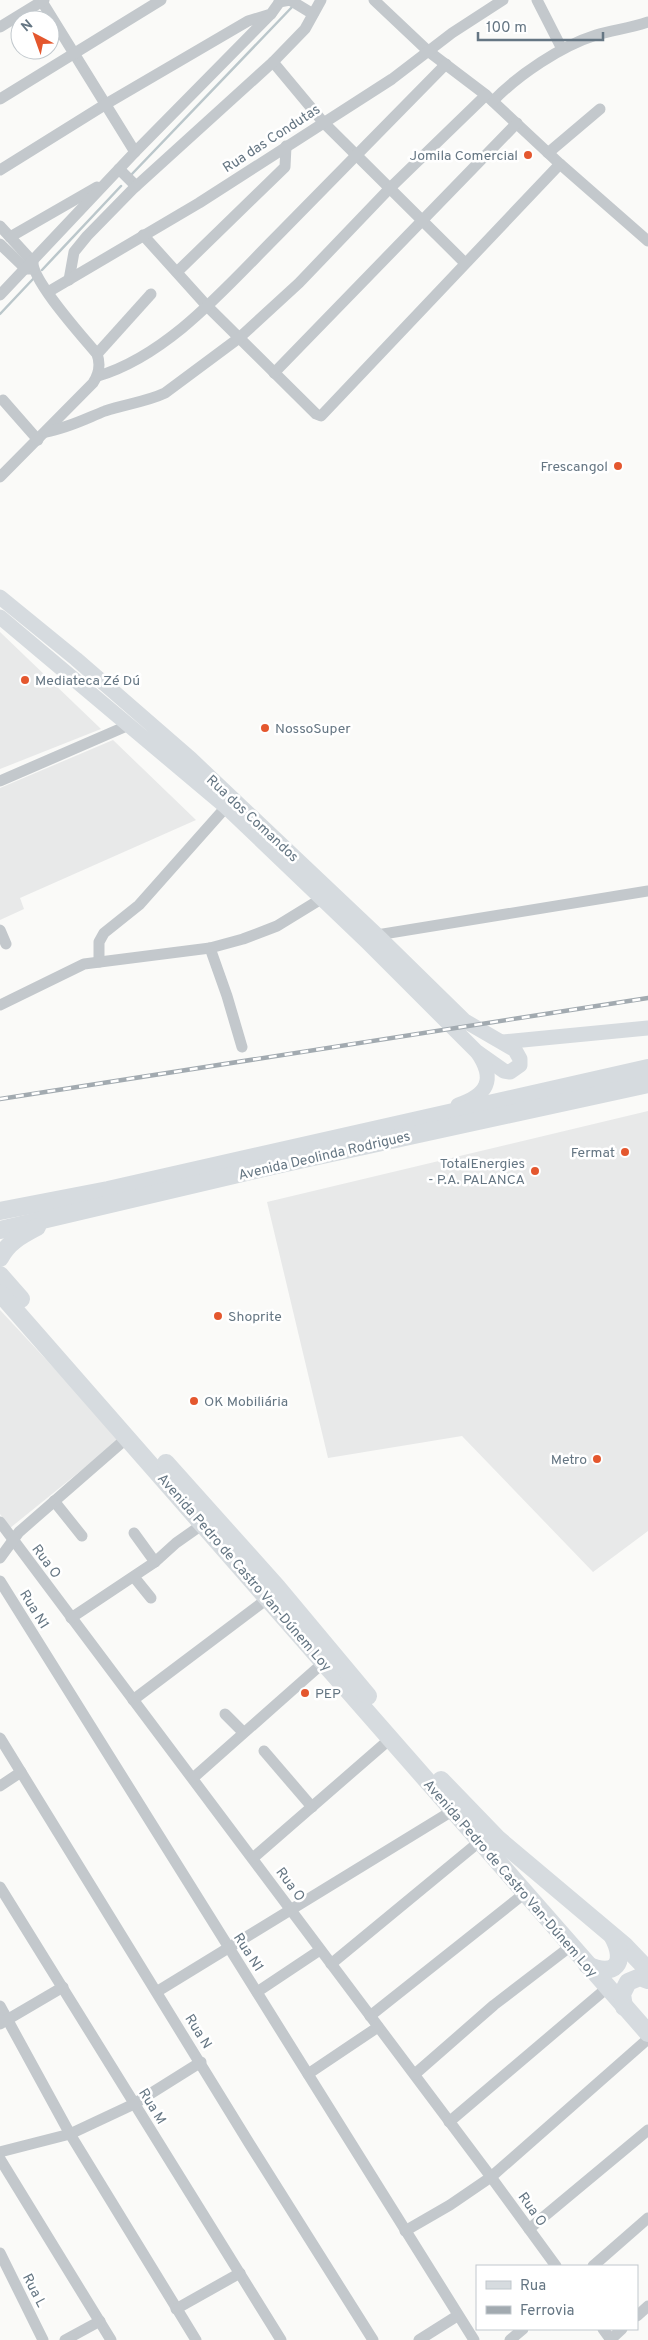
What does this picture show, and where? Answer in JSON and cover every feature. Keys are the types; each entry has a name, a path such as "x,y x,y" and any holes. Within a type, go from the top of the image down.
{"highway":[{"name":"Avenida Deolinda Rodrigues","path":"0,1211 108,1190 648,1068"},
{"name":"Avenida Deolinda Rodrigues","path":"0,1230 281,1164 648,1084"},
{"path":"0,1258 9,1244 18,1237 61,1216"},
{"name":"Avenida Pedro de Castro Van-Dúnem Loy","path":"0,1275 277,1587 453,1793 498,1839 613,1936 648,1970"},
{"name":"Avenida Pedro de Castro Van-Dúnem Loy","path":"0,1293 648,2033"},
{"path":"587,1965 605,1971 613,1968 619,1962 620,1949 613,1936"},
{"path":"624,2007 622,1994 628,1982 640,1977 648,1980"}],"main road":[{"name":"Rua dos Comandos","path":"0,597 76,659 191,759 470,1025 503,1042"},
{"name":"Rua dos Comandos","path":"0,617 226,808 477,1052"},
{"path":"503,1042 648,1028"},
{"path":"477,1052 504,1071 510,1072 520,1065 520,1059 514,1050 503,1042"},
{"path":"413,1120 478,1097 486,1086 487,1076 484,1064 477,1052"}],"street":[{"path":"0,27 43,0 135,152"},
{"path":"0,99 161,0"},
{"path":"68,280 74,252 136,186 273,62 305,29 321,0"},
{"path":"374,0 428,51 490,98 560,164 648,241"},
{"name":"Rua das Condutas","path":"48,292 199,203 392,79 428,51 503,0"},
{"path":"537,0 562,49"},
{"path":"0,295 31,267 135,152 271,14 285,2 313,14"},
{"path":"0,170 106,104 248,21 271,14"},
{"path":"42,436 105,412 160,395 240,338 342,240 389,189 490,98 562,49 598,34 648,22"},
{"path":"273,62 323,122 465,263"},
{"path":"0,477 42,436 98,376 119,370 138,360 207,306 446,64"},
{"path":"548,153 600,109"},
{"path":"274,373 517,123"},
{"path":"177,272 285,167 286,146"},
{"path":"143,235 207,306 316,414 321,416 560,164"},
{"path":"119,169 136,186"},
{"path":"10,237 109,181"},
{"path":"0,226 10,237 48,292 97,354 99,361 98,376"},
{"path":"0,244 31,267"},
{"path":"97,354 151,294"},
{"path":"3,400 42,436"},
{"path":"0,781 129,725"},
{"path":"98,962 99,942 104,933 140,905 226,808"},
{"path":"377,935 648,891"},
{"path":"0,1005 72,968 98,962 210,948 262,933 321,899"},
{"path":"0,930 6,944"},
{"path":"210,948 242,1047"},
{"path":"0,1558 19,1532 128,1437"},
{"path":"54,1501 82,1536"},
{"name":"Rua O","path":"0,1522 415,2074 555,2265"},
{"path":"72,1618 156,1562 176,1543 203,1524"},
{"path":"134,1533 156,1562"},
{"path":"134,1576 151,1598"},
{"name":"Rua N1","path":"0,1581 457,2316 474,2340"},
{"path":"133,1700 267,1599"},
{"path":"193,1778 243,1732 324,1663"},
{"path":"225,1714 243,1732"},
{"name":"Rua N","path":"0,1738 158,1991 249,2143 373,2340"},
{"path":"253,1858 390,1739"},
{"path":"264,1751 312,1807"},
{"path":"0,1786 21,1772"},
{"path":"158,1991 292,1911 452,1811"},
{"path":"331,1964 479,1842"},
{"name":"Rua M","path":"0,1887 281,2340"},
{"path":"370,2016 525,1893"},
{"path":"415,2074 494,2005 571,1946"},
{"path":"257,1992 320,1950"},
{"path":"4,2022 63,1988"},
{"path":"449,2122 607,1988"},
{"path":"0,2006 4,2022 196,2340"},
{"path":"308,2074 378,2027"},
{"path":"404,2231 450,2205 491,2177 648,2039"},
{"path":"0,2152 70,2134 134,2104 201,2062"},
{"path":"529,2229 648,2130"},
{"path":"0,2159 111,2340"},
{"path":"594,2265 648,2218"},
{"name":"Rua L","path":"0,2253 44,2340"},
{"path":"176,2309 240,2273"},
{"path":"638,2315 648,2306"},
{"path":"419,2340 457,2316"},
{"path":"66,2340 100,2321"},
{"path":"510,2340 522,2330"},
{"path":"610,2340 621,2330"}],"shaded area":[{"name":"Mediateca Zé Dú","path":"0,632 101,729 0,769"},
{"path":"113,740 196,820 20,898 24,909 0,920 0,788"},
{"path":"648,1111 648,1531 593,1572 462,1436 328,1458 267,1202"},
{"path":"0,1310 120,1439 10,1528 0,1514"}],"waterway":[{"path":"131,175 293,6"},
{"path":"42,270 121,186"},
{"path":"0,314 33,279"}],"railway":[{"path":"0,1099 648,998"}],"place":[{"name":"Jomila Comercial","path":"528,155"},
{"name":"Frescangol","path":"618,466"},
{"name":"Mediateca Zé Dú","path":"25,680"},
{"name":"NossoSuper","path":"265,728"},
{"name":"Fermat","path":"625,1152"},
{"name":"TotalEnergies - P.A. PALANCA","path":"535,1171"},
{"name":"Shoprite","path":"218,1316"},
{"name":"OK Mobiliária","path":"194,1401"},
{"name":"Metro","path":"597,1459"},
{"name":"PEP","path":"305,1693"}]}
